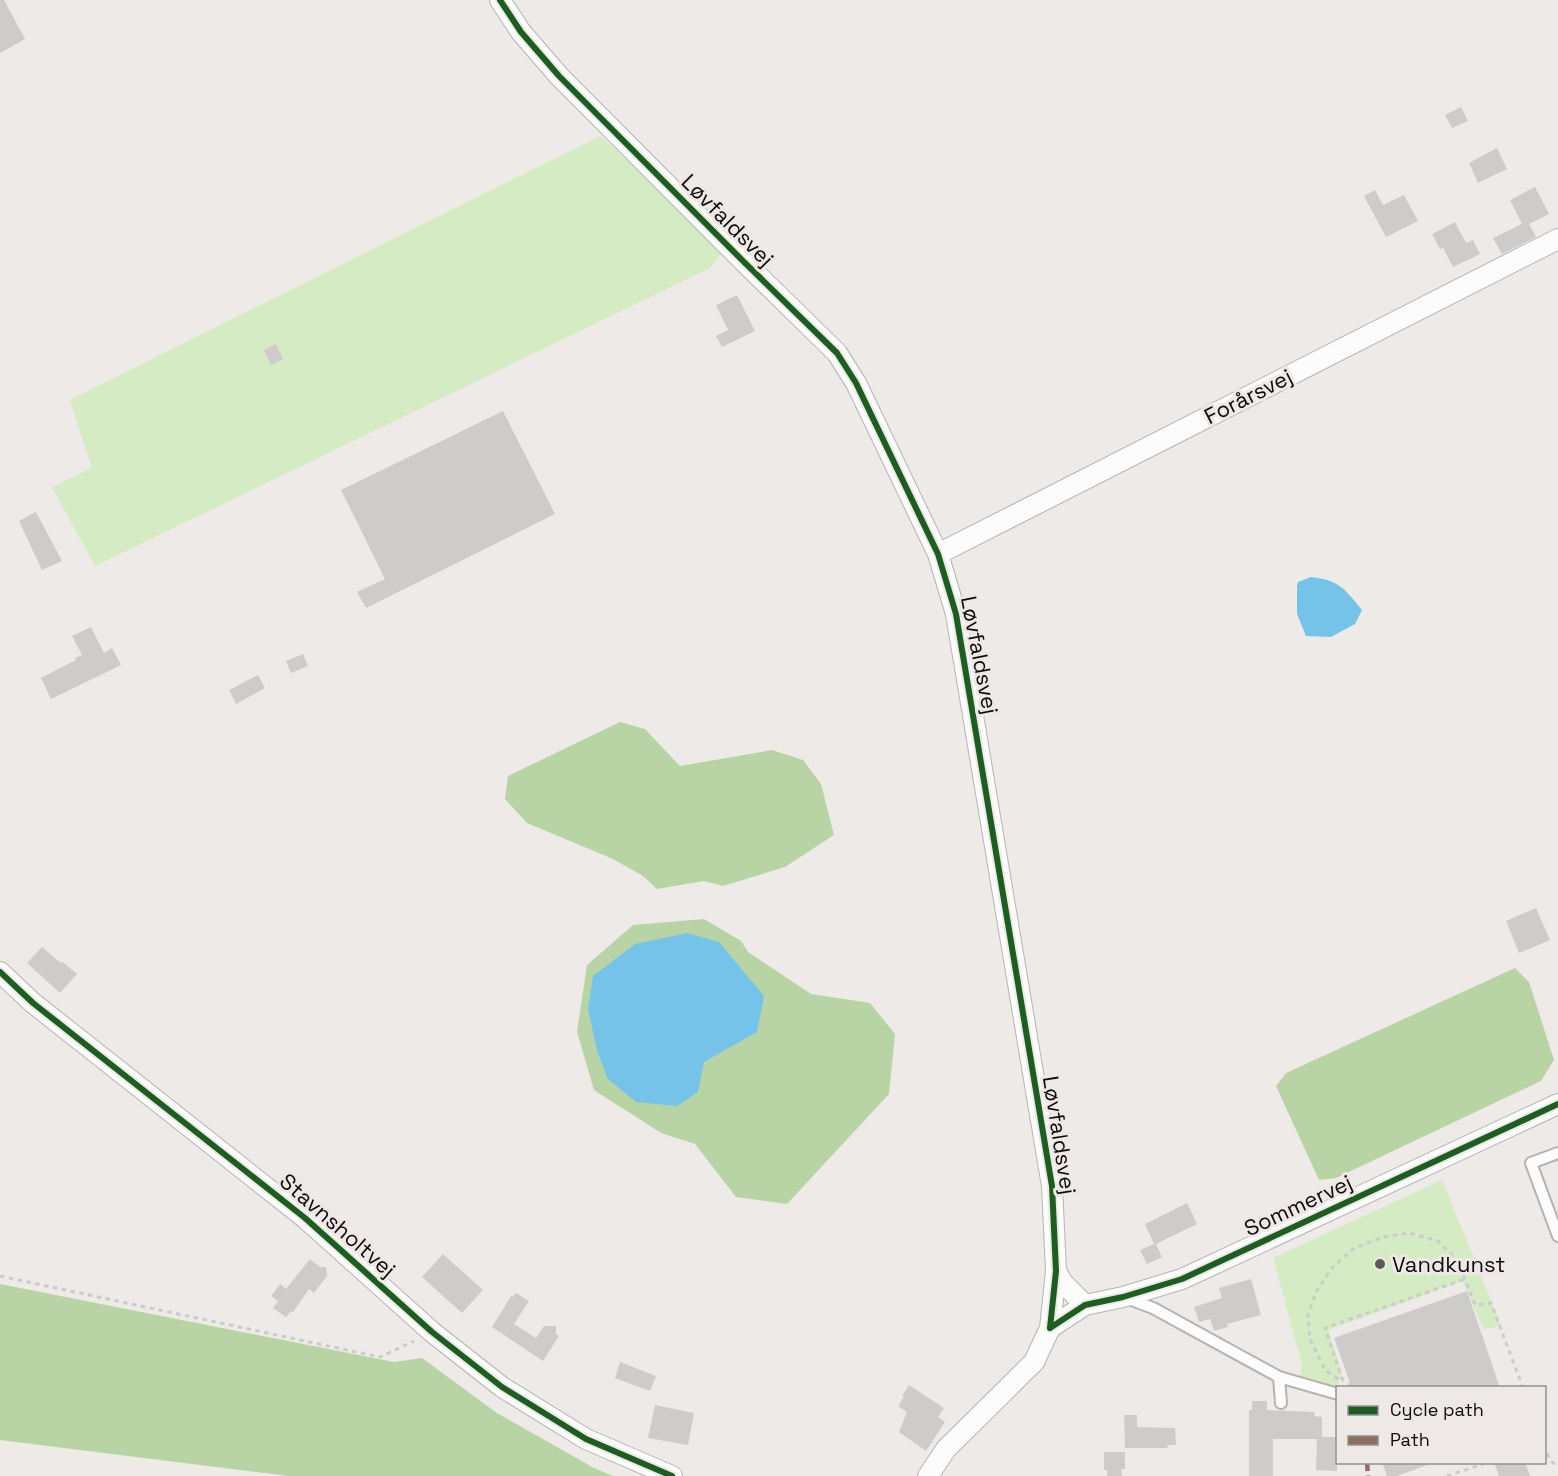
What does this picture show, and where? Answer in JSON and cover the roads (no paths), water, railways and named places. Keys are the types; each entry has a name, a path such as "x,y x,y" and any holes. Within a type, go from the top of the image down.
{"street":[{"name":"Løvfaldsvej","path":"500,0 521,32 559,76 837,353 856,383 938,554 956,614 1052,1186 1056,1271 1050,1328"},
{"name":"Forårsvej","path":"938,554 1558,239"},
{"name":"Stavnsholtvej","path":"0,972 33,1003 305,1218 432,1332 502,1387 586,1439 672,1476"},
{"name":"Sommervej","path":"1050,1328 1084,1305 1123,1297 1182,1279 1558,1104"},
{"path":"1056,1271 1062,1282 1084,1305"},
{"path":"928,1476 946,1449 1034,1362 1050,1328"}],"lane":[{"path":"1558,1153 1531,1163 1558,1236"},
{"path":"1123,1297 1153,1308 1279,1377 1336,1393"},
{"path":"1279,1377 1281,1403"}],"water":[{"path":"1311,577 1335,583 1351,596 1362,610 1355,624 1331,637 1306,636 1297,614 1297,586 1298,582"},
{"path":"687,933 719,942 764,996 757,1032 704,1062 698,1092 677,1106 636,1102 608,1079 597,1051 588,1009 593,976 635,944"}],"place":[{"name":"Vandkunst","path":"1380,1264"}]}
